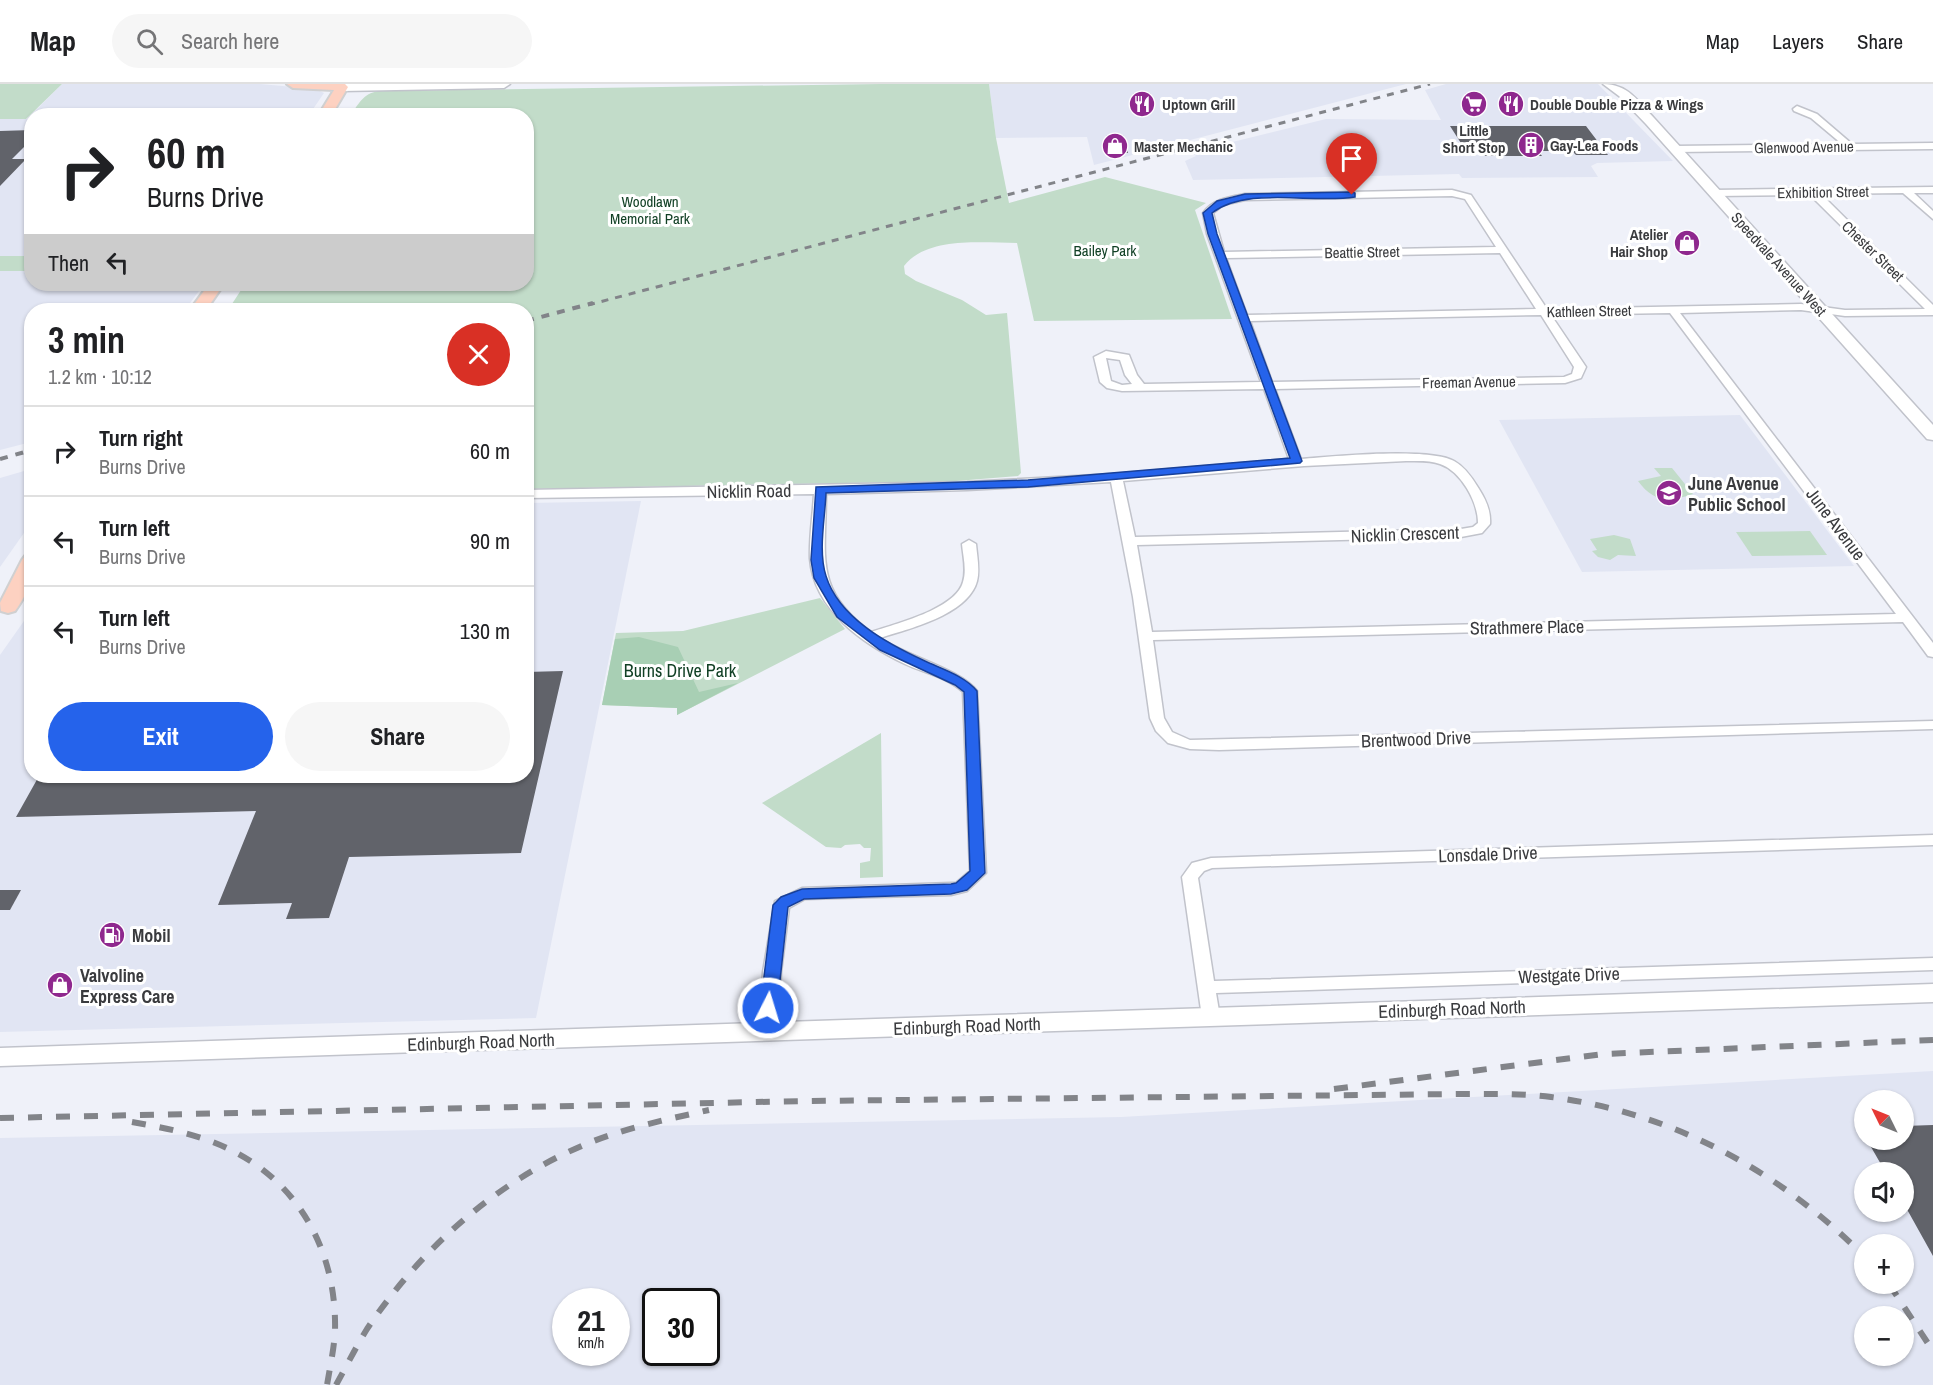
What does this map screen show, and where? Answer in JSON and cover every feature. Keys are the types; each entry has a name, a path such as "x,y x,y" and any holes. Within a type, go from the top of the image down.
{"main road":[{"path":"293,84 350,86 504,84"},
{"name":"Speedvale Avenue West","path":"1609,84 1622,89 1933,435"},
{"path":"331,108 350,86"},
{"path":"342,108 350,86"},
{"path":"205,303 218,291"},
{"path":"4,613 24,575"},
{"path":"4,613 24,589"},
{"name":"Edinburgh Road North","path":"0,1057 1933,993"}],"street":[{"path":"1797,109 1814,116 1850,147"},
{"name":"Glenwood Avenue","path":"1675,149 1933,146"},
{"path":"1905,190 1933,216"},
{"name":"Exhibition Street","path":"1714,193 1933,190"},
{"name":"Chester Street","path":"1813,192 1933,311"},
{"name":"Freeman Avenue","path":"1140,387 1565,380 1577,375 1580,367 1468,197 1461,194 1245,197 1228,200 1209,209 1208,213 1220,255"},
{"name":"Beattie Street","path":"1220,255 1504,250"},
{"path":"1220,255 1296,461"},
{"name":"Kathleen Street","path":"1244,318 1804,307 1845,314 1933,311"},
{"name":"June Avenue","path":"1673,310 1933,653"},
{"name":"Nicklin Crescent","path":"1116,478 1296,461 1422,458 1443,460 1458,468 1480,502 1486,517 1484,524 1477,530 1461,533 1130,542"},
{"name":"Nicklin Road","path":"534,494 820,490 1116,478"},
{"name":"Brentwood Drive","path":"1116,478 1147,636 1156,718 1160,731 1170,739 1186,744 1933,725"},
{"path":"769,1032 772,968 781,905 786,901 802,894 951,889 961,887 978,873 970,691 965,685 949,677 901,657 869,637 842,614 820,578 817,560 820,490"},
{"path":"869,637 932,614 956,602 970,581 969,544"},
{"name":"Strathmere Place","path":"1147,636 1907,618"},
{"name":"Lonsdale Drive","path":"1211,1017 1190,877 1198,867 1211,863 1933,840"},
{"name":"Westgate Drive","path":"1205,987 1933,964"}],"shaded area":[{"path":"62,84 260,84 316,89 324,93 314,108 38,108"},
{"path":"989,84 1406,84 1094,165 1087,137 996,138"},
{"path":"1446,84 1598,84 1673,161 1597,163 1591,166 1598,177 1462,178 1459,174 1193,180 1185,161 1196,156 1192,152 1326,119 1441,120 1425,90"},
{"path":"0,119 24,119 24,291 199,291 190,303 24,303 24,444 0,450"},
{"name":"June Avenue Public School","path":"1740,415 1854,566 1582,572 1499,420"},
{"path":"24,471 24,533 0,567 0,478"},
{"path":"641,501 536,1018 0,1032 0,655 24,621 24,783 534,783 534,503"},
{"path":"1933,1071 1933,1385 0,1385 0,1138 1121,1117"}],"green space":[{"path":"0,84 62,84 37,108 24,108 24,119 0,119"},
{"path":"989,84 996,138 1009,203 1105,177 1206,203 1195,210 1232,319 1034,321 1017,243 972,242 941,246 914,256 904,266 905,274 916,281 962,300 986,315 1007,313 1021,473 1018,476 956,481 534,489 534,303 233,303 240,291 534,291 534,108 356,108 369,94 378,91"},
{"path":"0,256 24,256 24,271 0,271"},
{"path":"1654,468 1672,468 1693,494 1663,499 1650,493 1638,481 1661,476"},
{"path":"1810,531 1827,555 1752,556 1736,532"},
{"path":"1614,535 1630,539 1636,556 1618,555 1610,560 1598,557 1592,551 1597,550 1590,539"},
{"name":"Burns Drive Park","path":"820,598 845,629 677,715 677,708 602,705 616,633 683,631"},
{"path":"639,637 678,647 699,692 738,683 677,715 677,708 602,705 615,639"},
{"path":"881,733 883,877 860,878 860,863 870,861 871,848 864,848 860,844 845,845 841,848 826,847 762,803"}],"building":[{"name":"Gay-Lea Foods","path":"1450,126 1586,126 1608,155 1576,155 1572,151 1538,151 1542,156 1485,156 1482,151 1466,151"},
{"path":"24,130 24,147 12,159 24,159 24,161 0,186 0,131"},
{"name":"Master Mechanic","path":"1124,139 1128,153 1107,153 1103,140"},
{"path":"563,671 521,853 349,857 329,918 286,919 292,903 218,905 256,811 16,817 35,783 534,783 534,672"},
{"path":"0,890 21,890 10,910 0,910"},
{"path":"1933,1125 1933,1256 1914,1222 1914,1162 1880,1162 1873,1150 1914,1150 1914,1126"}],"railway":[{"path":"588,305 1430,84"},
{"path":"534,319 593,303"},
{"path":"0,459 24,452"},
{"path":"1334,1089 1603,1054 1933,1040"},
{"path":"0,1118 805,1101 1528,1095 1596,1105 1639,1116 1721,1150 1796,1197 1854,1247"},
{"path":"336,1385 367,1329 412,1270 465,1219 494,1196 557,1157 591,1142 634,1128 709,1110"},
{"path":"132,1122 193,1135 229,1149 254,1163 276,1181 294,1201 321,1248 329,1274 334,1302 335,1331 327,1385"},
{"path":"1896,1294 1933,1351"}],"place":[{"name":"Uptown Grill","path":"1142,104"},
{"name":"Little Short Stop","path":"1474,104"},
{"name":"Double Double Pizza & Wings","path":"1511,104"},
{"name":"Gay-Lea Foods","path":"1531,145"},
{"name":"Master Mechanic","path":"1115,146"},
{"name":"Atelier Hair Shop","path":"1687,243"},
{"name":"June Avenue Public School","path":"1669,493"},
{"name":"Mobil","path":"112,935"},
{"name":"Valvoline Express Care","path":"60,985"}],"route":[{"path":"768,1008 781,905 786,901 802,894 951,889 961,887 978,873 970,691 960,682 901,657 869,637 842,614 820,578 817,560 820,490 1116,478 1296,461 1212,234 1208,213 1209,209 1220,203 1245,197 1352,195"}],"park label":[{"name":"Woodlawn Memorial Park","path":"650,210"},
{"name":"Bailey Park","path":"1105,250"}]}
